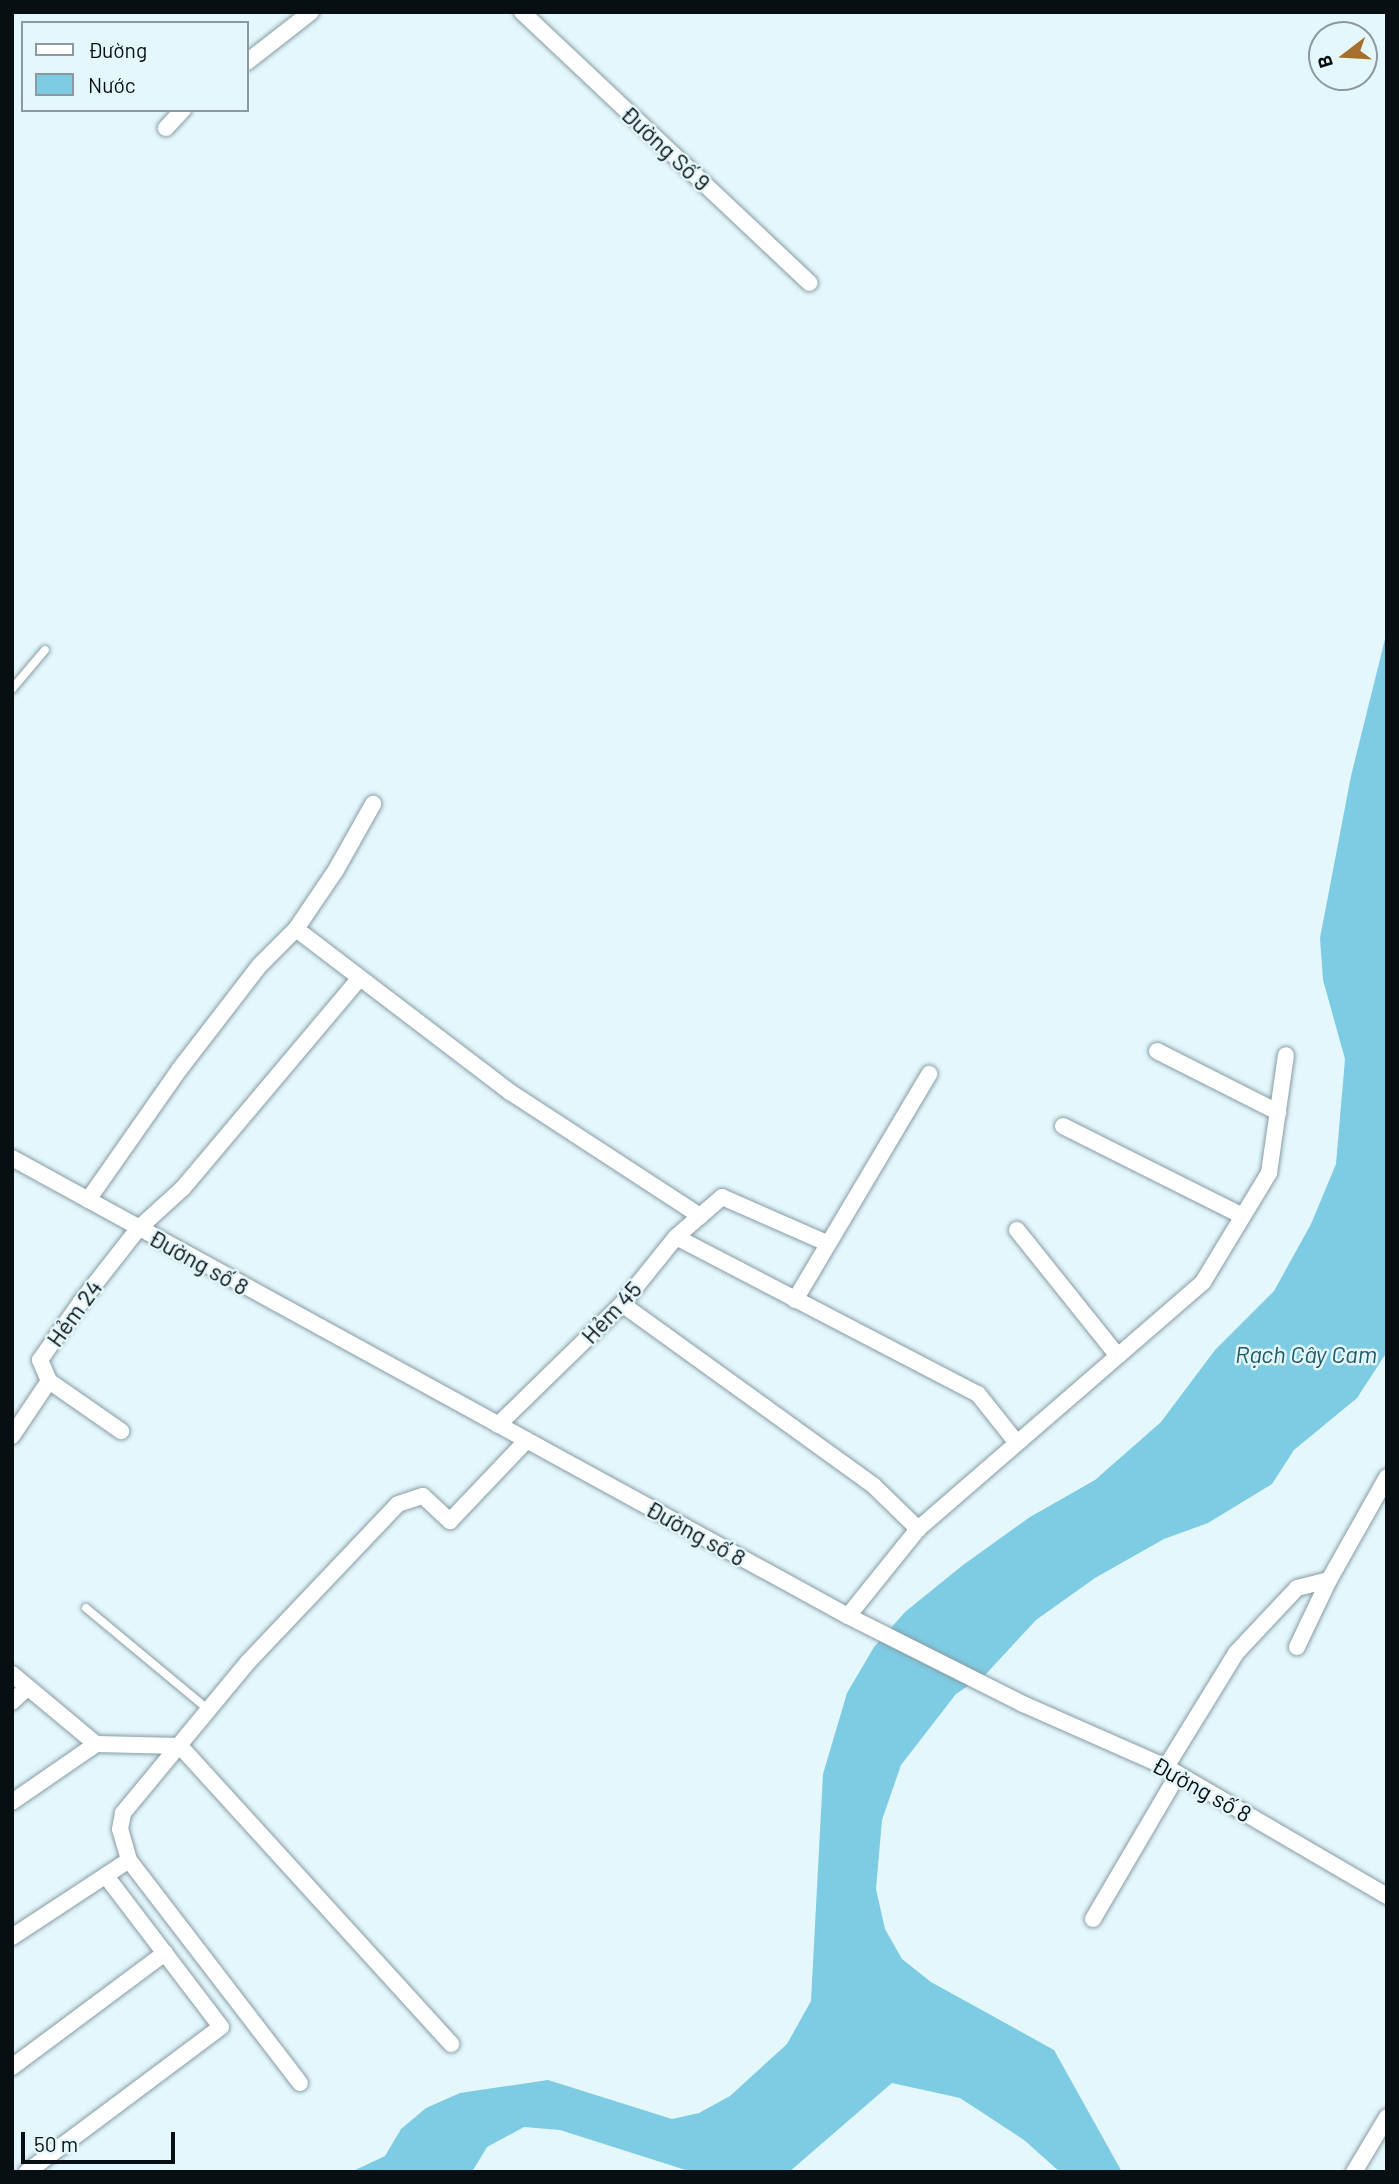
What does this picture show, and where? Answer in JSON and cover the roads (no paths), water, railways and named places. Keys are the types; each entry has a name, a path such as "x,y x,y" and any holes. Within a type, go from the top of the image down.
{"street":[{"path":"248,61 311,12"},
{"name":"Đường Số 9","path":"522,12 810,283"},
{"path":"166,128 181,112"},
{"path":"88,1200 179,1070 260,965 296,929 336,870 373,804"},
{"path":"296,929 510,1091 700,1216"},
{"path":"138,1229 183,1188 359,979"},
{"path":"1157,1051 1278,1112"},
{"path":"855,1619 918,1529 1203,1282 1269,1173 1286,1055"},
{"path":"794,1300 929,1074"},
{"path":"1063,1126 1243,1216"},
{"name":"Đường số 8","path":"12,1158 855,1619 1023,1704 1172,1770 1387,1896"},
{"name":"Hẻm 45","path":"498,1425 622,1304 676,1237 722,1197 827,1243"},
{"name":"Hẻm 24","path":"12,1436 49,1381 40,1360 138,1229"},
{"path":"1017,1230 1118,1356"},
{"path":"676,1237 978,1394 1016,1442"},
{"path":"622,1304 874,1486 918,1529"},
{"path":"49,1381 121,1431"},
{"path":"300,2082 130,1860 120,1829 123,1813 247,1663 398,1504 423,1496 450,1521 526,1441"},
{"path":"1297,1647 1329,1580 1387,1477"},
{"path":"1093,1919 1236,1653 1297,1588 1329,1580"},
{"path":"12,1674 96,1744"},
{"path":"12,1702 27,1688"},
{"path":"12,1802 96,1744 180,1746 451,2044"},
{"path":"12,1937 130,1860"},
{"path":"27,2172 221,2027 106,1876"},
{"path":"12,2067 165,1953"},
{"path":"1354,2172 1387,2117"}],"lane":[{"path":"12,689 45,650"},
{"path":"86,1608 209,1710"}],"water":[{"name":"Rạch Cây Cam","path":"1387,631 1385,1355 1357,1398 1294,1450 1272,1484 1208,1523 1164,1539 1095,1578 1036,1620 986,1674 956,1694 901,1765 882,1820 876,1889 885,1929 902,1959 931,1982 1054,2050 1122,2172 1060,2172 1024,2140 960,2098 892,2083 789,2172 692,2172 560,2130 524,2127 487,2147 472,2172 351,2172 385,2156 401,2129 426,2108 460,2093 548,2080 672,2119 699,2113 730,2096 787,2044 811,2001 823,1774 847,1693 874,1647 905,1612 963,1565 1030,1517 1095,1480 1161,1422 1215,1350 1274,1291 1311,1224 1336,1164 1345,1059 1323,980 1320,938 1351,776"}]}
